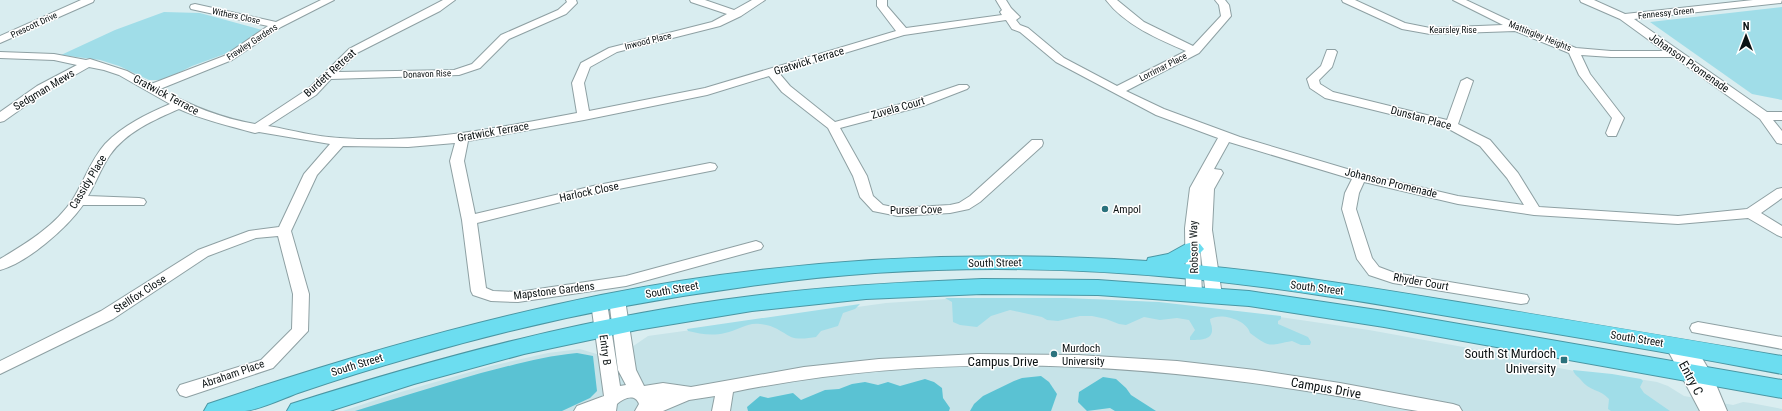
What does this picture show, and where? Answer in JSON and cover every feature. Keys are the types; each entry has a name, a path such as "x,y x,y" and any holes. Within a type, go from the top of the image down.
{"highway":[{"path":"1118,266 1168,262 1186,255 1193,249"},
{"name":"South Street","path":"217,411 358,364 530,318 608,302 746,279 838,270 1007,262 1118,266 1360,315 1782,389"},
{"name":"South Street","path":"300,411 388,382 434,369 494,353 610,326 729,306 835,294 910,288 1203,284 1360,293 1686,340 1782,365"}],"street":[{"name":"Prescott Drive","path":"0,36 83,0"},
{"name":"Prescott Drive","path":"0,40 90,0"},
{"name":"Frawley Gardens","path":"151,88 228,58 277,25 329,0"},
{"name":"Burdett Retreat","path":"255,129 312,92 353,51 436,9 450,0"},
{"name":"Donavon Rise","path":"329,76 455,73 476,66 505,37 562,12 572,4 572,0"},
{"path":"695,0 737,14"},
{"name":"Inwood Place","path":"584,116 578,82 585,65 614,50 716,24 737,14 760,0"},
{"path":"882,0 882,6 903,32"},
{"name":"Johanson Promenade","path":"1001,0 1013,19 1060,60 1117,91 1160,112 1230,138 1360,177 1458,200 1534,210 1678,220 1751,213 1782,192"},
{"path":"1111,0 1122,12 1145,29 1195,51"},
{"name":"Lorrimar Place","path":"1117,91 1195,51 1226,16 1224,5 1220,0"},
{"name":"Kearsley Rise","path":"1347,0 1402,26 1430,31 1517,28"},
{"name":"Mattingley Heights","path":"1458,0 1517,28 1574,51 1611,54 1675,54"},
{"name":"Johanson Promenade","path":"1585,0 1624,17 1764,116 1782,140"},
{"path":"1686,0 1703,9"},
{"name":"Fennessy Green","path":"1624,17 1781,0"},
{"name":"Withers Close","path":"194,7 277,25"},
{"name":"Gratwick Terrace","path":"2,54 54,57 90,62 123,73 179,104 211,117 255,129 339,142 408,143 462,138 584,116 707,91 903,32 984,21 1013,19"},
{"path":"1574,51 1586,75 1618,118 1612,133"},
{"name":"Dunstan Place","path":"1331,52 1326,67 1313,79 1314,86 1329,96 1452,125 1485,143 1513,176 1534,210"},
{"name":"Sedgman Mews","path":"0,118 41,89 90,62"},
{"name":"Purser Cove","path":"772,72 786,89 833,126 860,176 867,197 871,203 878,208 898,212 950,209 964,206 975,199 1036,143"},
{"path":"1452,125 1467,81"},
{"name":"Zuvela Court","path":"833,126 919,102 963,87"},
{"name":"Cassidy Place","path":"0,265 33,245 49,233 70,213 79,201 103,156 110,147 141,122 179,104"},
{"path":"1764,116 1782,116"},
{"name":"Mapstone Gardens","path":"462,138 457,161 469,220 479,291 491,296 518,297 626,281 756,246"},
{"name":"Robson Way","path":"1203,284 1193,249 1192,228 1197,188 1230,138"},
{"name":"Robson Way","path":"1203,284 1207,189 1230,138"},
{"path":"284,231 311,174 339,142"},
{"name":"Harlock Close","path":"469,220 593,190 710,168"},
{"name":"Rhyder Court","path":"1360,177 1352,192 1349,209 1365,259 1374,271 1393,278 1521,299"},
{"path":"79,201 104,200 139,202"},
{"path":"1751,213 1782,232"},
{"name":"Stellfox Close","path":"0,368 107,315 203,253 254,234 284,231"},
{"name":"Abraham Place","path":"186,390 268,364 300,332 301,294 284,231"},
{"name":"Entry B","path":"608,302 610,326 610,403"},
{"name":"Entry B","path":"610,326 627,370 640,392"},
{"path":"1686,340 1782,343"},
{"name":"Entry C","path":"1686,340 1695,374 1708,411"},
{"name":"Campus Drive","path":"645,411 668,400 696,392 725,388 770,378 849,368 953,362 1064,361 1143,365 1227,373 1335,389 1453,411"},
{"name":"Entry C","path":"1695,374 1718,411"},
{"path":"721,411 725,388"},
{"name":"Campus Drive","path":"583,411 610,403 625,391 640,392 663,390 696,392"},
{"name":"Campus Drive","path":"640,392 648,399 648,404 645,411"}],"shaded area":[{"path":"1782,7 1782,100 1752,94 1650,22"},
{"path":"164,12 200,13 262,30 233,51 192,66 170,77 159,80 149,80 119,66 100,60 61,55 115,30"},
{"path":"945,298 1065,298 1159,302 1281,316 1278,324 1308,337 1311,342 1310,345 1301,345 1292,341 1266,344 1250,333 1244,324 1233,318 1220,316 1210,319 1212,333 1210,336 1208,338 1197,340 1190,340 1190,337 1195,330 1189,320 1177,318 1160,320 1144,317 1126,325 1092,316 1080,316 1058,321 1047,320 1042,317 1010,310 991,316 977,327 960,325 953,322 952,302"},
{"name":"Murdoch University","path":"946,299 1093,299 1145,302 1280,317 1369,330 1513,356 1554,367 1585,373 1613,375 1657,382 1668,386 1684,396 1733,405 1743,402 1751,403 1782,409 1782,411 343,411 394,394 491,366 548,353 580,349 600,355 629,349 648,336 886,303"},
{"path":"860,304 855,309 843,313 838,326 821,331 816,337 794,338 773,327 760,324 746,325 720,334 697,333 688,331 687,329"},
{"path":"577,353 593,356 597,391 590,398 562,411 355,411 481,373 565,354"},
{"path":"1573,370 1641,379 1643,381 1640,387 1644,393 1670,411 1611,411 1608,409 1609,399 1602,393 1584,384"},
{"path":"1041,376 1049,382 1057,394 1051,411 970,411 974,404 983,396 1022,378"},
{"path":"1103,377 1116,379 1131,395 1156,411 1115,411 1110,408 1087,411 1078,402 1079,392"},
{"path":"925,379 934,382 942,388 943,398 950,408 949,411 748,411 747,407 760,396 768,398 793,393 801,400 825,390 839,389 852,384 865,382 878,385 888,382 900,386"}],"place":[{"name":"Ampol","path":"1105,209"},
{"name":"Murdoch University","path":"1054,354"},
{"name":"South St Murdoch University","path":"1564,360"}]}
